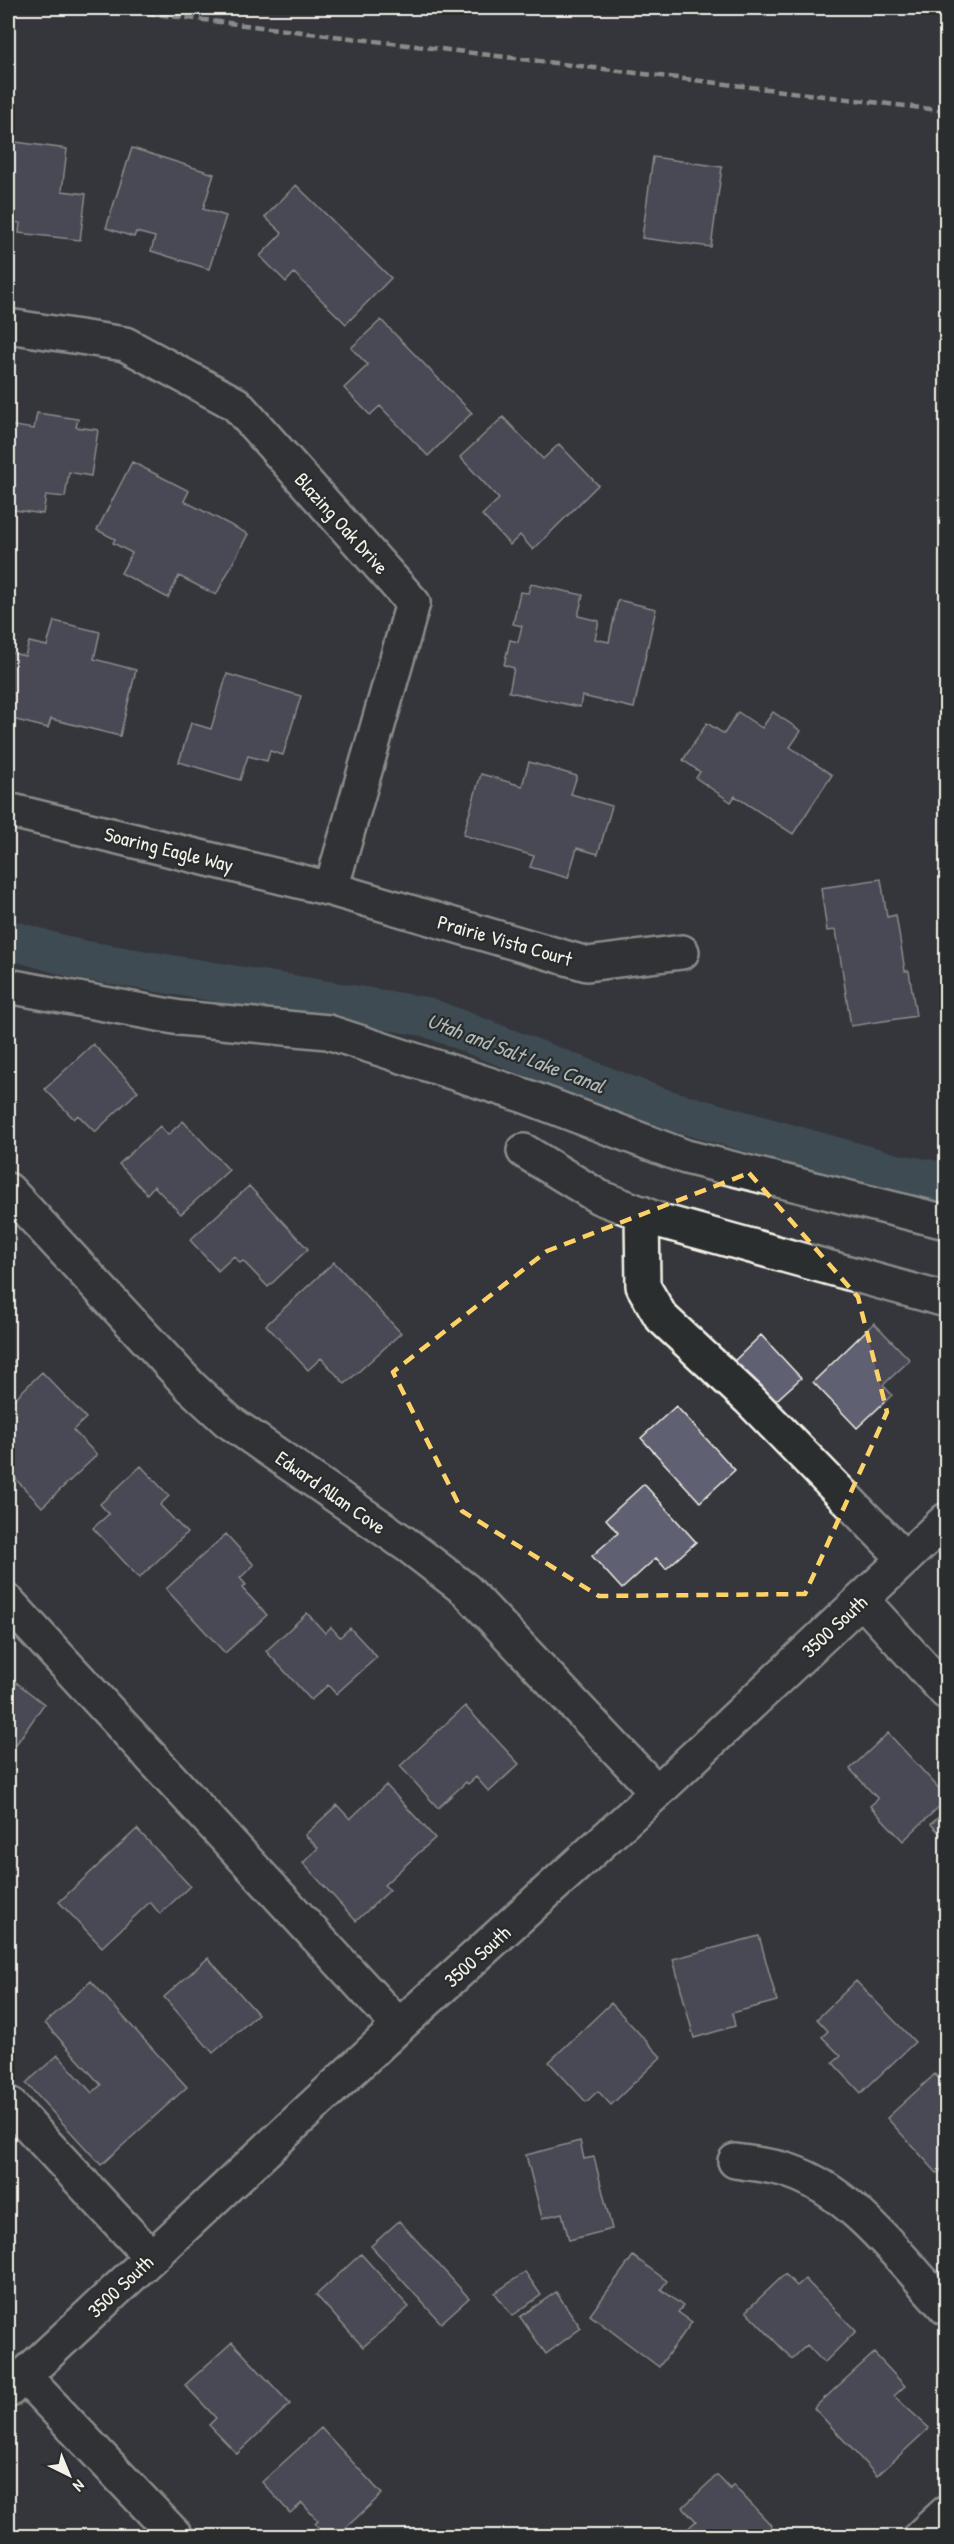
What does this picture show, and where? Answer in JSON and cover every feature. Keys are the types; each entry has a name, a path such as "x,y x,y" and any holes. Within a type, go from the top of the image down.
{"street":[{"name":"Blazing Oak Drive","path":"8,326 125,344 236,404 413,603 331,889"},
{"name":"Soaring Eagle Way","path":"8,810 331,889"},
{"name":"Prairie Vista Court","path":"331,889 587,964 682,952"},
{"path":"8,986 180,1018 328,1032 525,1096 686,1157 946,1222"},
{"path":"524,1151 599,1197 661,1221 946,1300"},
{"name":"Edward Allan Cove","path":"8,1190 191,1387 228,1420 410,1547 466,1590 657,1792"},
{"path":"642,1213 643,1286 662,1317 748,1399 905,1559"},
{"name":"3500 South","path":"16,2384 399,2026 657,1792 946,1520"},
{"path":"862,1600 946,1692"},
{"path":"8,1602 399,2026"},
{"path":"8,2103 152,2257"},
{"path":"735,2161 789,2171 817,2184 846,2202 946,2308"},
{"path":"16,2384 176,2536"},
{"path":"921,2536 946,2513"}],"highlighted area":[{"path":"749,1173 858,1297 887,1412 805,1594 599,1596 462,1511 393,1372 547,1251"}],"building":[{"path":"8,141 67,149 62,191 86,194 80,240 19,233 20,223 8,221"},
{"path":"132,148 214,174 203,209 226,216 209,269 151,251 155,237 136,232 134,237 106,228"},
{"path":"653,157 722,167 711,247 642,238"},
{"path":"296,185 391,278 346,324 294,273 286,282 260,256 282,233 265,217"},
{"path":"381,320 472,413 428,456 380,406 370,415 344,388 368,365 351,348"},
{"path":"37,413 78,419 76,427 98,430 91,476 69,472 65,497 46,495 43,514 8,509 8,425 34,429"},
{"path":"503,417 543,459 559,444 598,485 533,550 520,535 510,545 482,515 499,499 460,457"},
{"path":"132,462 189,491 184,501 248,534 216,595 179,576 168,598 121,573 132,553 113,543 115,539 97,530"},
{"path":"531,584 583,595 578,616 599,621 595,639 609,642 618,600 656,609 634,708 582,696 580,707 509,692 514,668 504,665 510,640 518,642 522,626 513,624 520,592 528,593"},
{"path":"54,621 100,632 94,659 136,670 120,736 51,719 48,728 8,718 8,652 25,656 29,642 47,646"},
{"path":"227,674 301,696 283,755 270,751 267,761 248,756 240,780 179,762 191,723 211,729"},
{"path":"738,712 762,728 773,712 801,731 790,747 832,775 793,834 735,796 731,802 696,778 700,772 683,760 707,723 724,734"},
{"path":"529,762 577,776 571,794 612,806 598,854 577,848 568,878 530,867 534,856 463,835 481,774 522,786"},
{"path":"881,879 887,917 896,915 905,971 909,971 916,1016 851,1026 836,930 827,931 821,888"},
{"path":"93,1044 138,1091 95,1132 78,1115 74,1119 45,1089"},
{"path":"183,1121 229,1170 181,1214 154,1186 147,1194 119,1164 160,1126 168,1135"},
{"path":"249,1186 308,1249 268,1287 243,1261 240,1263 234,1256 218,1271 190,1240"},
{"path":"334,1262 401,1333 345,1384 321,1358 308,1370 266,1325"},
{"path":"874,1323 910,1360 883,1385 892,1395 857,1428 813,1382"},
{"path":"761,1335 801,1378 770,1406 731,1364"},
{"path":"8,1355 14,1362 8,1368"},
{"path":"42,1372 86,1418 73,1430 97,1455 42,1507 8,1471 8,1405"},
{"path":"676,1406 735,1470 700,1502 641,1438"},
{"path":"141,1466 169,1496 160,1505 187,1533 139,1578 93,1528 109,1514 100,1504"},
{"path":"644,1484 696,1542 666,1569 656,1558 622,1589 592,1556 618,1533 606,1519"},
{"path":"226,1534 254,1565 240,1578 246,1585 242,1588 267,1615 225,1653 166,1589"},
{"path":"307,1613 325,1633 331,1627 340,1637 350,1628 377,1657 336,1694 328,1685 311,1700 266,1651"},
{"path":"8,1676 44,1704 8,1756"},
{"path":"465,1706 519,1764 489,1792 476,1777 468,1784 466,1782 438,1808 400,1766"},
{"path":"888,1733 946,1796 946,1800 903,1841 870,1806 878,1799 850,1769"},
{"path":"386,1785 435,1838 384,1885 390,1890 356,1921 303,1863 318,1848 305,1835 337,1805 350,1819"},
{"path":"946,1810 946,1840 931,1824"},
{"path":"137,1829 190,1886 160,1914 150,1902 102,1947 59,1902"},
{"path":"759,1936 777,2001 732,2013 735,2026 694,2038 673,1959"},
{"path":"208,1958 258,2014 213,2053 164,1997"},
{"path":"91,1981 187,2087 101,2165 26,2083 58,2055 92,2093 101,2085 45,2023"},
{"path":"856,1981 915,2042 861,2093 833,2063 841,2056 822,2037 828,2031 817,2019"},
{"path":"611,2003 661,2057 611,2105 598,2091 586,2102 549,2062"},
{"path":"935,2074 946,2087 946,2166 937,2173 887,2118"},
{"path":"580,2141 584,2159 594,2157 612,2229 569,2240 562,2213 542,2218 526,2155"},
{"path":"399,2221 469,2298 441,2323 371,2246"},
{"path":"361,2254 409,2307 363,2347 316,2295"},
{"path":"633,2256 667,2281 661,2289 683,2306 678,2312 692,2322 659,2367 590,2315"},
{"path":"525,2272 541,2295 512,2316 495,2293"},
{"path":"785,2274 797,2286 805,2279 856,2331 824,2363 807,2345 792,2359 746,2311"},
{"path":"556,2292 581,2328 546,2354 520,2317"},
{"path":"232,2342 290,2404 237,2454 209,2425 216,2418 185,2385"},
{"path":"874,2353 905,2386 894,2396 929,2428 877,2476 814,2408"},
{"path":"321,2428 382,2494 337,2536 327,2536 315,2524 318,2521 302,2503 290,2513 262,2482"},
{"path":"717,2475 730,2489 733,2485 772,2526 760,2536 680,2536 696,2521 683,2507"}],"waterway":[{"name":"Utah and Salt Lake Canal","path":"8,939 77,959 427,1017 659,1107 894,1173 946,1182"}],"railway":[{"path":"106,8 946,111"}]}
